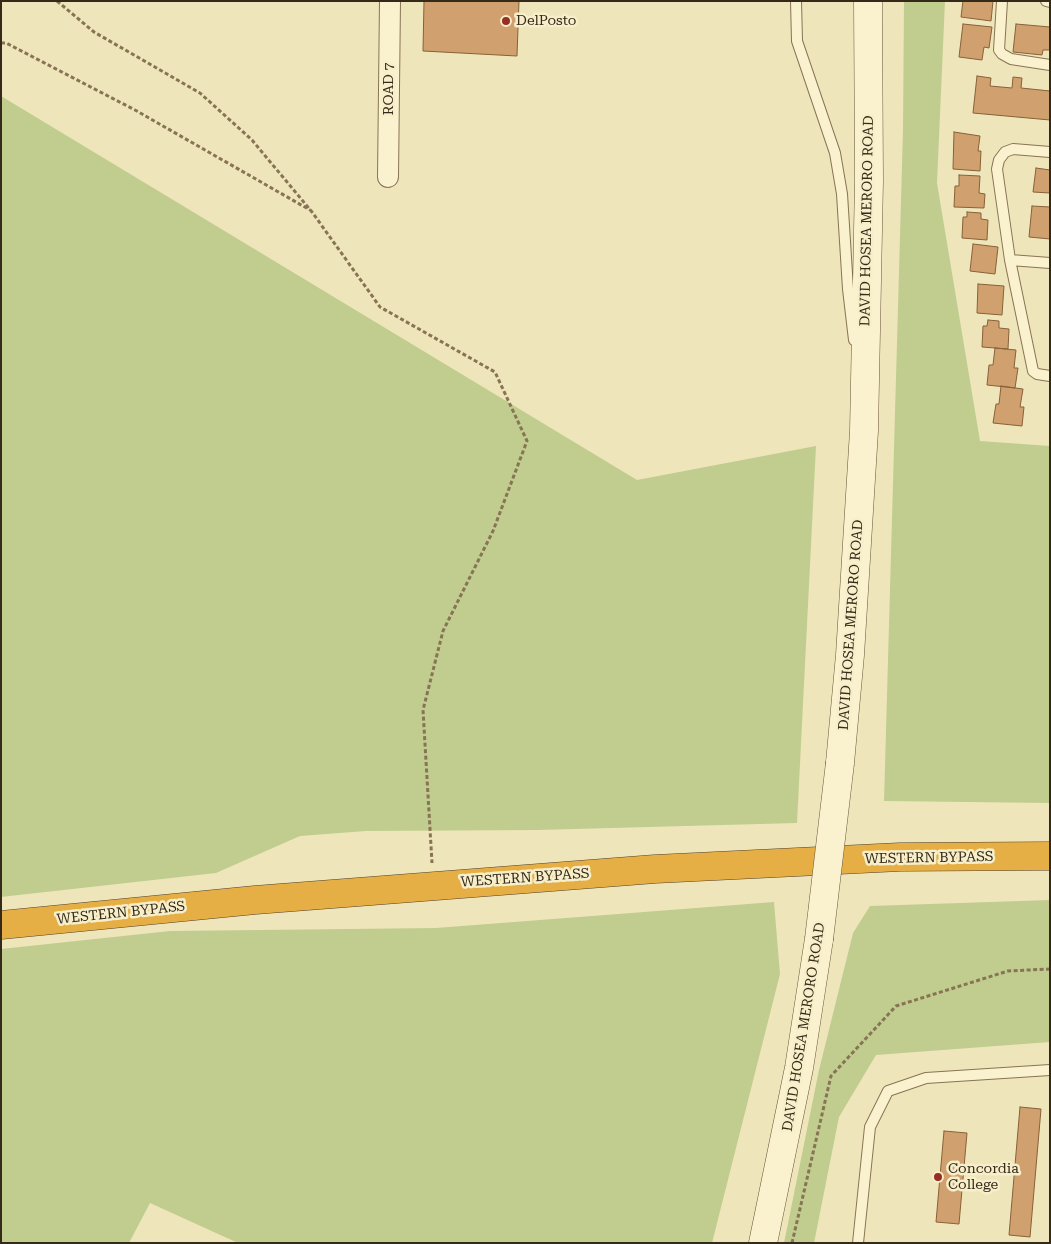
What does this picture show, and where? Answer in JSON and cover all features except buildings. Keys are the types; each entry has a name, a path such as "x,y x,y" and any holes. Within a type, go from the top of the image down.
{"highway":[{"name":"WESTERN BYPASS","path":"1,925 246,901 664,868 900,857 1050,856"}],"main road":[{"name":"DAVID HOSEA MERORO ROAD","path":"763,1243 800,1068 819,939 840,763 850,655 864,431 869,181 868,1"}],"street":[{"name":"ROAD 7","path":"388,177 390,1"}],"lane":[{"path":"796,1 797,41 835,153 842,194 848,289 864,431"},
{"path":"1002,1 999,50 1011,59 1050,65"},
{"path":"1050,152 1013,149 1005,152 999,160 997,169 1010,260 1033,371 1037,374 1050,376"},
{"path":"1010,260 1050,263"},
{"path":"858,1243 870,1127 888,1092 926,1078 1050,1070"}],"path":[{"path":"57,1 94,32 200,93 252,140 312,212 380,307 495,372 527,441 493,531 443,631 423,710 434,885"},
{"path":"1,43 6,43 135,110 312,212"},
{"path":"792,1243 831,1076 896,1006 1008,971 1050,969"}],"green space":[{"path":"904,1 945,1 937,183 980,441 1050,446 1050,803 884,801 903,130"},
{"path":"1,96 637,480 816,446 797,823 538,830 366,831 300,836 216,873 1,897"},
{"path":"1050,900 1050,1042 876,1055 839,1117 814,1243 784,1243 819,1070 853,933 870,906"},
{"path":"774,902 780,974 712,1243 238,1243 150,1203 129,1243 1,1243 1,949 170,931 436,928"}],"place":[{"name":"DelPosto","path":"506,21"},
{"name":"Concordia College","path":"938,1177"}]}
